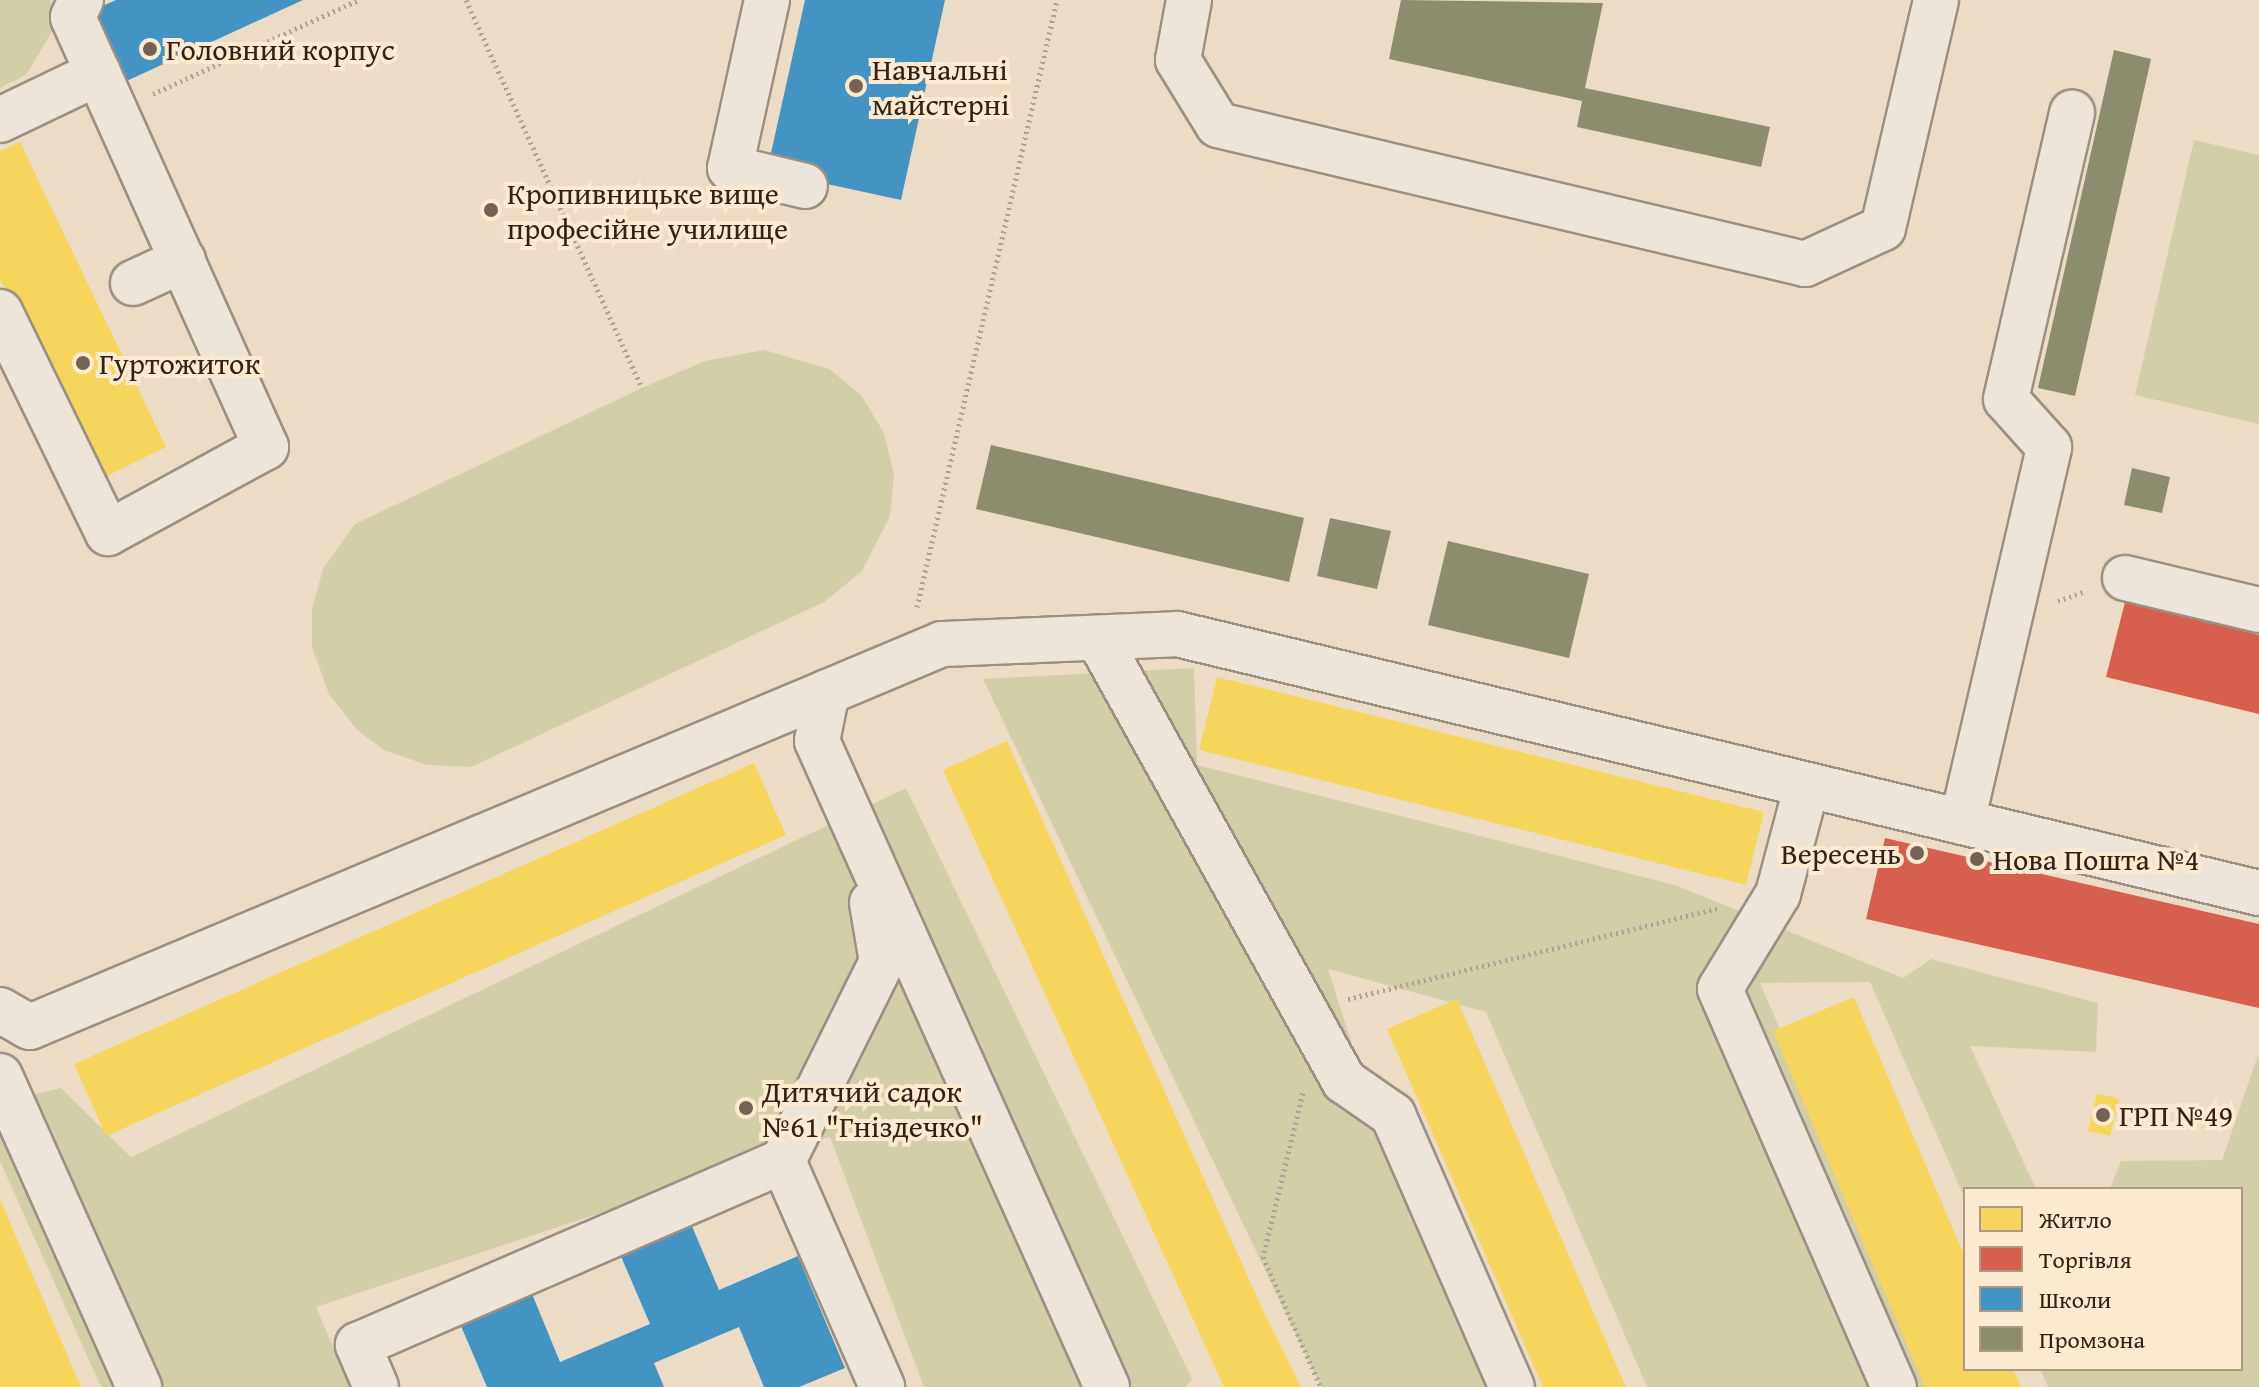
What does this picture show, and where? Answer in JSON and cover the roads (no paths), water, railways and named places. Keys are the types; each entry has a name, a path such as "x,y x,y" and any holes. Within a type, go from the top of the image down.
{"lane":[{"path":"0,312 108,533 266,447 73,17 81,0"},
{"path":"767,0 730,168 805,186"},
{"path":"1189,0 1178,60 1218,125 1805,264 1883,228 1936,0"},
{"path":"0,120 98,73"},
{"path":"1962,822 2049,447 2006,399 2072,112"},
{"path":"133,283 183,260"},
{"path":"2125,578 2259,610"},
{"path":"0,1010 30,1027 942,644 1177,634 2259,893"},
{"path":"1098,638 1344,1081 1393,1115 1512,1387"},
{"path":"827,692 817,741 1107,1387"},
{"path":"1807,785 1778,894 1720,989 1894,1387"},
{"path":"376,1387 358,1345 783,1161 882,962 859,834"},
{"path":"0,1076 139,1387"},
{"path":"783,1161 882,1387"}],"place":[{"name":"Головний корпус","path":"150,49"},
{"name":"Навчальні майстерні","path":"856,86"},
{"name":"Кропивницьке вище професійне училище","path":"491,210"},
{"name":"Гуртожиток","path":"83,363"},
{"name":"Вересень","path":"1917,853"},
{"name":"Нова Пошта №4","path":"1977,859"},
{"name":"Дитячий садок №61 \"Гніздечко\"","path":"746,1108"},
{"name":"ГРП №49","path":"2103,1115"}]}
